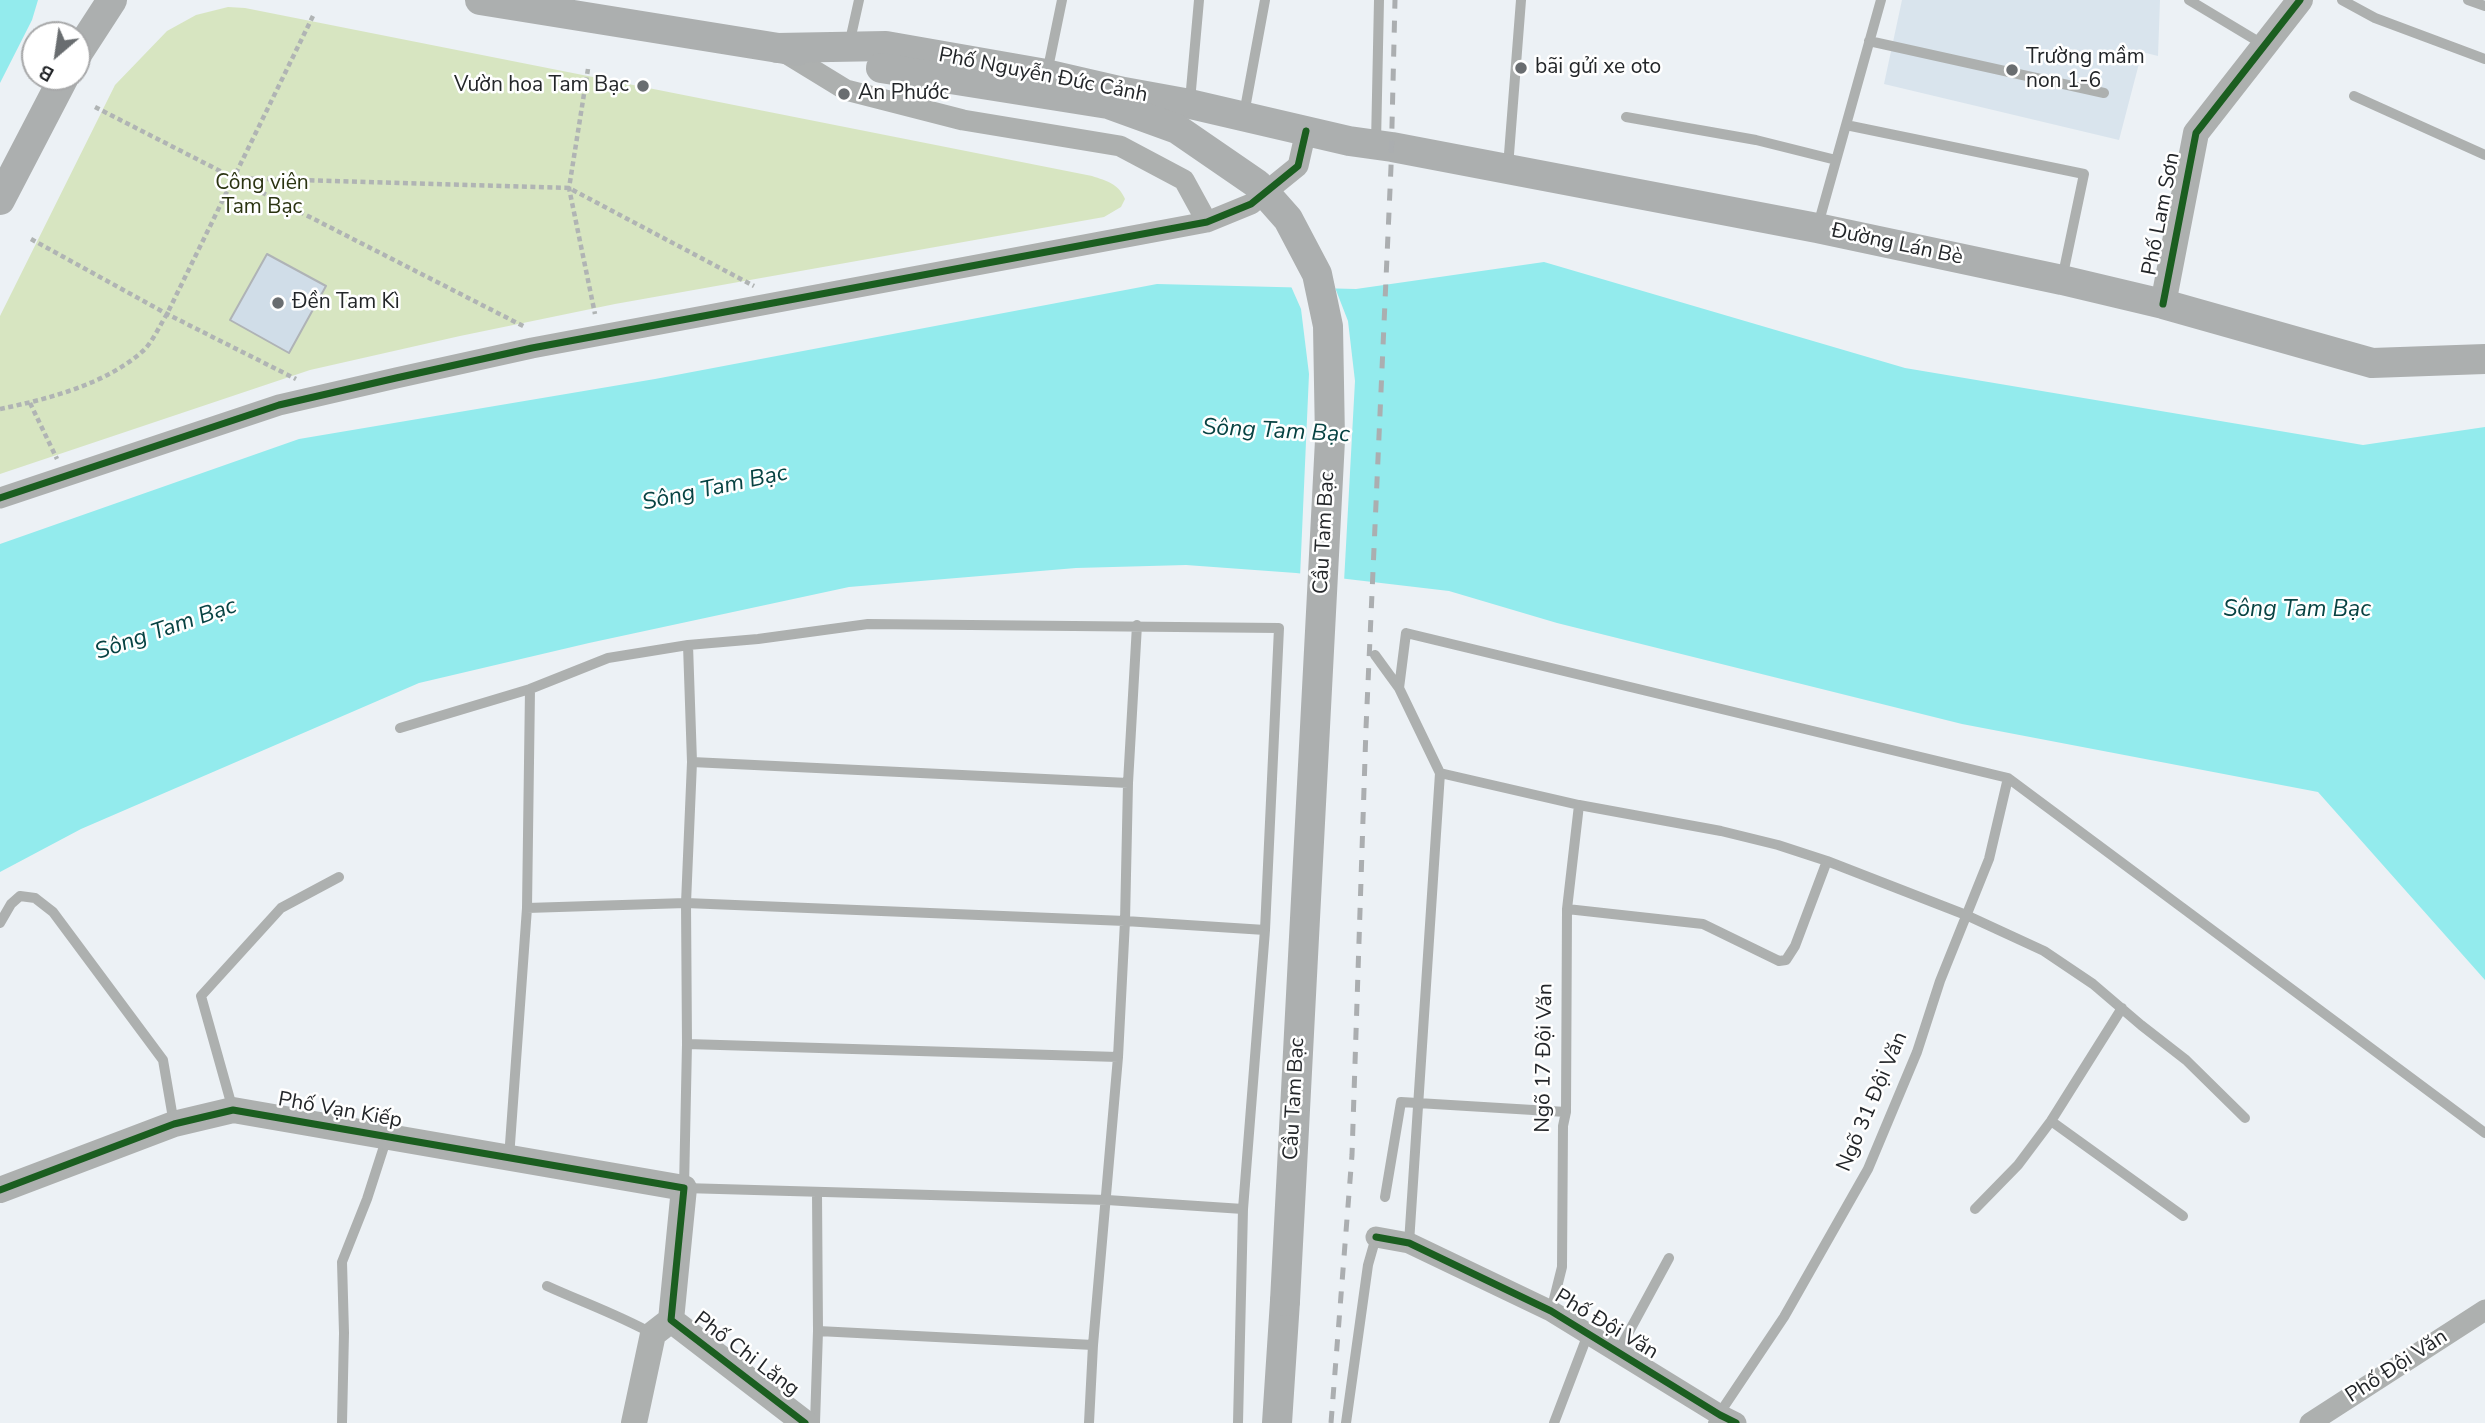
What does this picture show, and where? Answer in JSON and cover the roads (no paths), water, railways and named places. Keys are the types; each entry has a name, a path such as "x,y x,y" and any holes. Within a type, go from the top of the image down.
{"main road":[{"path":"91,32 112,0"},
{"name":"Phố Nguyễn Đức Cảnh","path":"480,0 777,48 881,68"},
{"name":"Phố Nguyễn Đức Cảnh","path":"777,48 886,46 1046,74 1306,131"},
{"name":"Cầu Tam Bạc","path":"881,68 1108,104 1177,129 1257,184 1288,219 1317,274 1328,326 1330,440 1277,1423"},
{"path":"0,200 57,91"},
{"name":"Đường Lán Bè","path":"1306,131 1817,228 2062,280 2163,304 2372,363 2485,359"}],"street":[{"name":"Phố Lam Sơn","path":"2163,304 2196,133 2300,0"},
{"path":"777,48 846,90 963,120 1121,146 1184,180 1207,222"},
{"path":"0,498 279,405 532,348 1207,222 1251,204 1298,166 1306,131"},
{"name":"Phố Vạn Kiếp","path":"0,1189 174,1124 233,1110 684,1188"},
{"name":"Phố Chi Lăng","path":"684,1188 662,1327 805,1423"},
{"name":"Phố Đội Văn","path":"1376,1237 1409,1243 1551,1311 1723,1420"},
{"name":"Phố Đội Văn","path":"2310,1423 2485,1310"},
{"path":"634,1423 662,1327"}],"lane":[{"path":"849,47 859,0"},
{"path":"1046,74 1062,0"},
{"path":"1190,104 1199,0"},
{"path":"1244,117 1265,0"},
{"path":"1376,146 1380,0"},
{"path":"1508,170 1521,0"},
{"path":"1817,228 1881,0"},
{"path":"2189,0 2264,46"},
{"path":"2342,0 2375,18 2485,59"},
{"path":"2468,0 2485,6"},
{"path":"1869,41 2104,93"},
{"path":"2354,96 2485,155"},
{"path":"1626,117 1756,140 1836,160"},
{"path":"1846,125 2084,174 2062,280"},
{"path":"400,728 530,689 608,658 688,645 758,639 868,624 1279,628 1265,930 1243,1209 1238,1423"},
{"path":"1089,1423 1093,1345 1118,1057 1128,783 1138,625"},
{"path":"1399,688 1406,633 2008,779 2485,1133"},
{"path":"688,645 692,762 686,903 684,1188 1107,1200 1243,1209"},
{"path":"1375,655 1399,688 1440,773 1409,1243"},
{"path":"509,1158 527,908 530,689"},
{"path":"692,762 1128,783"},
{"path":"1440,773 1578,806 1721,831 1778,845 1827,861 1966,915 2044,951 2093,984 2186,1060 2245,1118"},
{"name":"Ngõ 31 Đội Văn","path":"1723,1420 1868,1169 1917,1052 1940,981 1989,859 2008,779"},
{"name":"Ngõ 17 Đội Văn","path":"1551,1311 1562,1267 1567,909 1578,806"},
{"path":"1567,909 1703,923 1779,961 1786,961 1795,946 1827,861"},
{"path":"233,1110 201,996 281,908 339,877"},
{"path":"0,923 10,904 20,896 36,898 53,912 163,1060 174,1124"},
{"path":"527,908 686,903 1125,921 1265,930"},
{"path":"1975,1209 2018,1165 2050,1121 2122,1009"},
{"path":"687,1044 1118,1057"},
{"path":"1385,1197 1401,1102 1566,1112"},
{"path":"2050,1121 2183,1216"},
{"path":"342,1423 345,1333 342,1262 367,1199 387,1137"},
{"path":"815,1423 818,1331 817,1193"},
{"path":"1346,1423 1368,1265 1376,1237"},
{"path":"1618,1352 1669,1258"},
{"path":"547,1286 598,1310 662,1327"},
{"path":"818,1331 1093,1345"},
{"path":"1554,1423 1588,1334"}],"water":[{"path":"0,0 38,0 31,21 21,21 21,42 0,83"},
{"name":"Sông Tam Bạc","path":"1544,262 1905,368 2363,445 2485,427 2485,980 2318,792 1962,724 1557,623 1449,591 1296,573 1186,565 1076,568 849,587 419,683 81,829 0,872 0,544 299,439 655,379 1157,284 1356,289"}],"railway":[{"path":"1331,1423 1352,1155 1366,728 1391,167 1395,0"}],"place":[{"name":"bãi gửi xe oto","path":"1521,68"},
{"name":"Trường mầm non 1-6","path":"2012,70"},
{"name":"Vườn hoa Tam Bạc","path":"643,86"},
{"name":"An Phước","path":"844,94"},
{"name":"Đền Tam Kì","path":"278,303"}],"park label":[{"name":"Công viên Tam Bạc","path":"262,196"}]}
